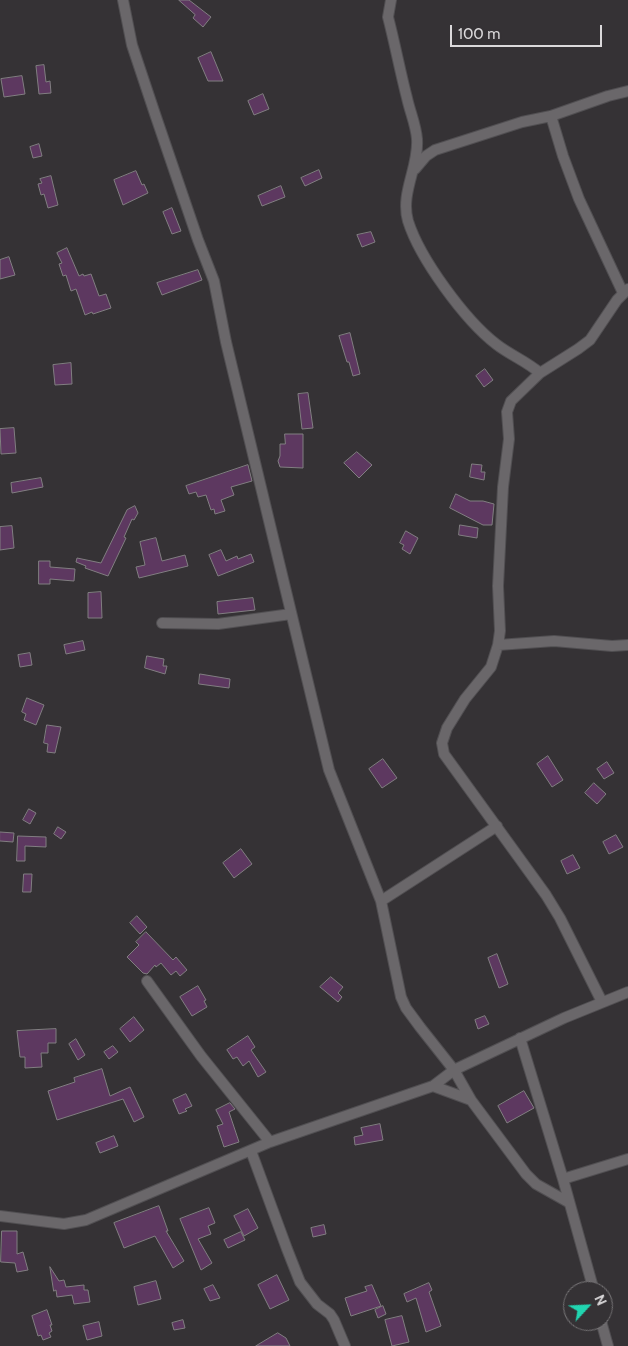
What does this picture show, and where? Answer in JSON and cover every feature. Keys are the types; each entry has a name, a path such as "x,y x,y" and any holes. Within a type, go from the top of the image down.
{"street":[{"path":"123,0 132,45 198,240 214,281 226,342 329,770 381,901 406,1008 454,1070 471,1100 531,1180 568,1202"},
{"path":"391,0 388,17 417,137 416,158 409,181 407,202 408,219 414,236 440,282 471,319 496,344 528,362 540,373"},
{"path":"413,171 426,156 435,150 628,91"},
{"path":"550,116 579,199 625,291 590,340 540,373 511,401 507,412 509,439 503,487 498,586 500,631 498,645 491,667 465,699 447,728 442,743 444,754 546,895 560,918 602,1002"},
{"path":"162,623 218,624 291,614"},
{"path":"498,645 554,641 612,646 628,645"},
{"path":"381,901 497,826"},
{"path":"147,981 201,1056 270,1142"},
{"path":"0,1216 64,1224 86,1220 270,1142 433,1086 454,1070 520,1038 628,992"},
{"path":"520,1038 563,1179 591,1281"},
{"path":"433,1086 471,1100"},
{"path":"251,1151 300,1282 317,1304 330,1314 345,1346"},
{"path":"563,1179 628,1159"},
{"path":"604,1331 608,1346"}],"building":[{"path":"179,0 189,0 211,17 203,27 193,18 195,15"},
{"path":"211,52 223,81 208,81 198,58"},
{"path":"44,65 46,82 50,81 51,93 39,94 36,66"},
{"path":"22,76 25,94 4,97 1,79"},
{"path":"263,94 269,109 254,115 248,101"},
{"path":"39,144 42,156 33,158 30,147"},
{"path":"319,170 322,178 305,186 301,178"},
{"path":"136,171 148,193 123,205 114,180"},
{"path":"51,176 58,205 48,208 44,194 41,195 38,184 42,183 40,179"},
{"path":"281,186 285,197 262,206 258,196"},
{"path":"172,208 181,231 172,234 163,212"},
{"path":"371,232 375,242 362,247 357,235"},
{"path":"67,248 79,276 91,274 99,296 106,294 111,308 85,315 76,289 71,291 66,275 63,276 59,264 62,263 57,253"},
{"path":"9,257 15,275 0,279 0,260"},
{"path":"198,270 202,280 162,295 157,283"},
{"path":"350,333 360,374 353,376 339,336"},
{"path":"71,363 72,384 55,385 53,365"},
{"path":"485,369 493,380 484,387 476,376"},
{"path":"308,393 313,428 302,429 298,394"},
{"path":"14,428 16,453 1,454 0,429"},
{"path":"285,434 303,434 303,468 280,467 278,461 280,444 285,444"},
{"path":"357,452 372,465 359,478 344,463"},
{"path":"472,464 482,465 481,472 485,472 484,480 470,477"},
{"path":"248,465 252,481 231,487 234,495 221,500 225,511 215,514 214,509 211,510 206,495 198,497 196,492 189,494 186,486"},
{"path":"41,478 43,487 12,493 11,483"},
{"path":"456,494 470,501 483,501 494,504 492,525 483,525 450,508"},
{"path":"135,506 138,513 134,520 132,519 124,537 126,538 108,576 85,568 86,566 76,562 77,558 101,563 127,510"},
{"path":"460,525 478,528 477,538 459,535"},
{"path":"12,526 14,548 0,550 0,527"},
{"path":"406,531 418,538 410,554 402,549 404,545 400,543"},
{"path":"156,538 162,561 185,555 188,566 139,578 136,567 145,565 140,542"},
{"path":"221,550 226,561 237,556 238,559 251,554 254,562 218,576 209,555"},
{"path":"39,561 50,561 50,567 75,569 74,581 50,579 50,584 39,584"},
{"path":"101,592 102,618 88,618 88,593"},
{"path":"253,598 255,610 218,614 217,602"},
{"path":"83,641 85,650 66,654 64,645"},
{"path":"30,653 32,665 20,667 18,655"},
{"path":"147,656 164,659 163,666 167,666 165,674 145,668"},
{"path":"200,674 230,679 229,688 199,684"},
{"path":"27,698 44,705 36,725 24,720 26,714 22,712"},
{"path":"47,725 61,727 55,753 47,752 48,744 44,743"},
{"path":"548,756 563,780 552,787 537,764"},
{"path":"383,759 397,778 382,788 369,769"},
{"path":"607,762 614,773 604,779 597,769"},
{"path":"594,783 606,794 597,804 585,793"},
{"path":"29,809 36,813 30,824 23,820"},
{"path":"58,827 66,832 61,839 54,834"},
{"path":"0,832 14,833 13,842 0,841"},
{"path":"616,835 623,847 609,854 603,842"},
{"path":"18,836 46,837 46,847 25,846 25,861 17,861"},
{"path":"241,849 252,864 234,878 223,863"},
{"path":"573,855 580,868 567,874 561,861"},
{"path":"24,874 32,874 31,892 23,892"},
{"path":"137,916 147,927 140,934 130,923"},
{"path":"146,932 173,960 176,957 187,970 180,976 176,971 171,975 161,963 156,967 155,965 147,974 143,973 127,957 139,945 136,942"},
{"path":"497,954 508,984 499,988 488,958"},
{"path":"331,977 343,987 338,993 342,997 338,1002 320,987"},
{"path":"198,986 206,1000 204,1001 207,1007 192,1016 180,997"},
{"path":"485,1016 489,1024 478,1029 475,1020"},
{"path":"134,1017 144,1030 130,1042 120,1029"},
{"path":"56,1029 56,1043 48,1043 48,1053 41,1053 42,1067 25,1068 25,1057 20,1057 17,1031"},
{"path":"248,1036 255,1047 251,1050 266,1072 258,1077 249,1061 243,1066 237,1057 233,1059 227,1050"},
{"path":"76,1039 85,1055 78,1060 69,1044"},
{"path":"113,1046 118,1052 109,1059 104,1052"},
{"path":"102,1069 110,1096 130,1087 144,1117 134,1122 123,1099 57,1120 48,1091 75,1082 74,1078"},
{"path":"524,1091 534,1108 507,1123 498,1106"},
{"path":"186,1094 192,1106 185,1109 187,1111 179,1114 173,1100"},
{"path":"230,1103 235,1109 229,1112 239,1142 224,1147 217,1126 223,1124 216,1110"},
{"path":"380,1124 383,1140 355,1145 354,1137 363,1135 361,1128"},
{"path":"114,1136 118,1146 100,1153 96,1143"},
{"path":"159,1206 168,1231 166,1231 184,1261 173,1268 155,1236 124,1248 114,1223"},
{"path":"209,1208 215,1223 208,1226 211,1234 198,1239 212,1263 201,1270 180,1219"},
{"path":"248,1209 258,1228 244,1236 234,1216"},
{"path":"324,1225 326,1234 313,1237 311,1228"},
{"path":"2,1231 17,1231 17,1254 23,1252 28,1270 17,1272 15,1263 1,1262"},
{"path":"241,1232 245,1240 228,1248 224,1240"},
{"path":"50,1267 59,1281 64,1280 66,1287 84,1285 84,1290 88,1290 90,1302 74,1304 72,1295 57,1297 56,1290 54,1291"},
{"path":"277,1275 289,1300 270,1309 258,1285"},
{"path":"156,1281 161,1299 138,1305 134,1287"},
{"path":"429,1283 432,1290 429,1292 441,1326 426,1332 416,1298 407,1302 404,1294"},
{"path":"213,1285 220,1298 210,1301 204,1289"},
{"path":"372,1285 381,1306 351,1316 345,1298 367,1291 365,1287"},
{"path":"383,1306 386,1314 378,1318 375,1310"},
{"path":"47,1310 52,1331 49,1333 51,1337 43,1340 41,1335 38,1336 32,1316"},
{"path":"402,1316 409,1342 392,1346 385,1320"},
{"path":"183,1320 185,1328 174,1330 172,1323"},
{"path":"99,1322 102,1336 87,1340 83,1326"},
{"path":"278,1333 286,1338 290,1346 256,1346"}]}
